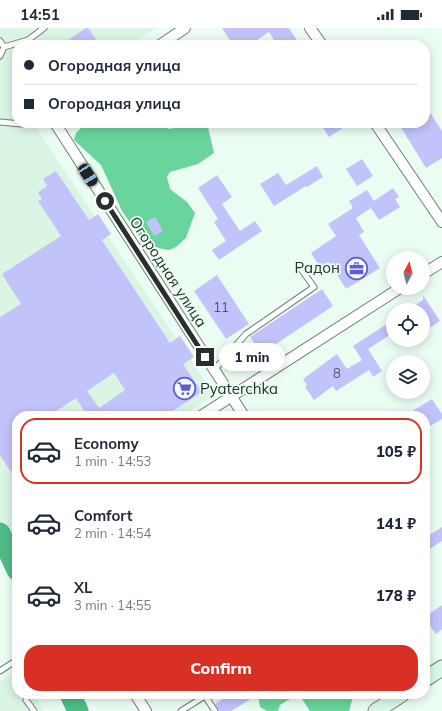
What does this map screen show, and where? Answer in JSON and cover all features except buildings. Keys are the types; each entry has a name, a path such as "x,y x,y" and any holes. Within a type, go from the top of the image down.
{"main road":[{"path":"430,676 442,668"},
{"path":"383,709 396,699"}],"street":[{"path":"167,40 185,28"},
{"path":"310,28 318,40"},
{"name":"Огородная улица","path":"58,128 241,411"},
{"path":"378,128 442,222"},
{"path":"430,270 442,262"},
{"path":"208,411 389,295"},
{"path":"139,699 146,711"}],"lane":[{"path":"28,40 44,28"},
{"path":"0,41 4,47"},
{"path":"0,56 4,47 12,45"},
{"path":"0,122 12,123"},
{"path":"214,370 246,334 314,287 298,265"},
{"path":"0,671 12,663"},
{"path":"181,711 200,699"},
{"path":"207,699 215,711"},
{"path":"26,700 34,711"}],"shaded area":[{"path":"0,28 156,28 138,40 12,40 12,128 36,128 214,395 190,411 12,411 12,530 0,538"},
{"path":"12,673 12,699 37,699 44,711 0,711 0,681"}],"green space":[{"path":"81,128 208,128 214,153 198,164 170,172 167,177 170,189 187,202 195,213 186,238 176,247 169,250 144,243 122,211 101,165 74,140 76,133"},
{"path":"259,699 290,699 280,705 278,711 267,711 260,707"},
{"path":"302,699 352,699 349,711 310,711"}],"waterway":[{"path":"0,533 12,559"},
{"path":"72,699 78,711"}],"place":[{"name":"Радон","path":"356,268"},
{"name":"Pyaterchka","path":"185,389"}],"route":[{"path":"105,201 205,357"}]}
